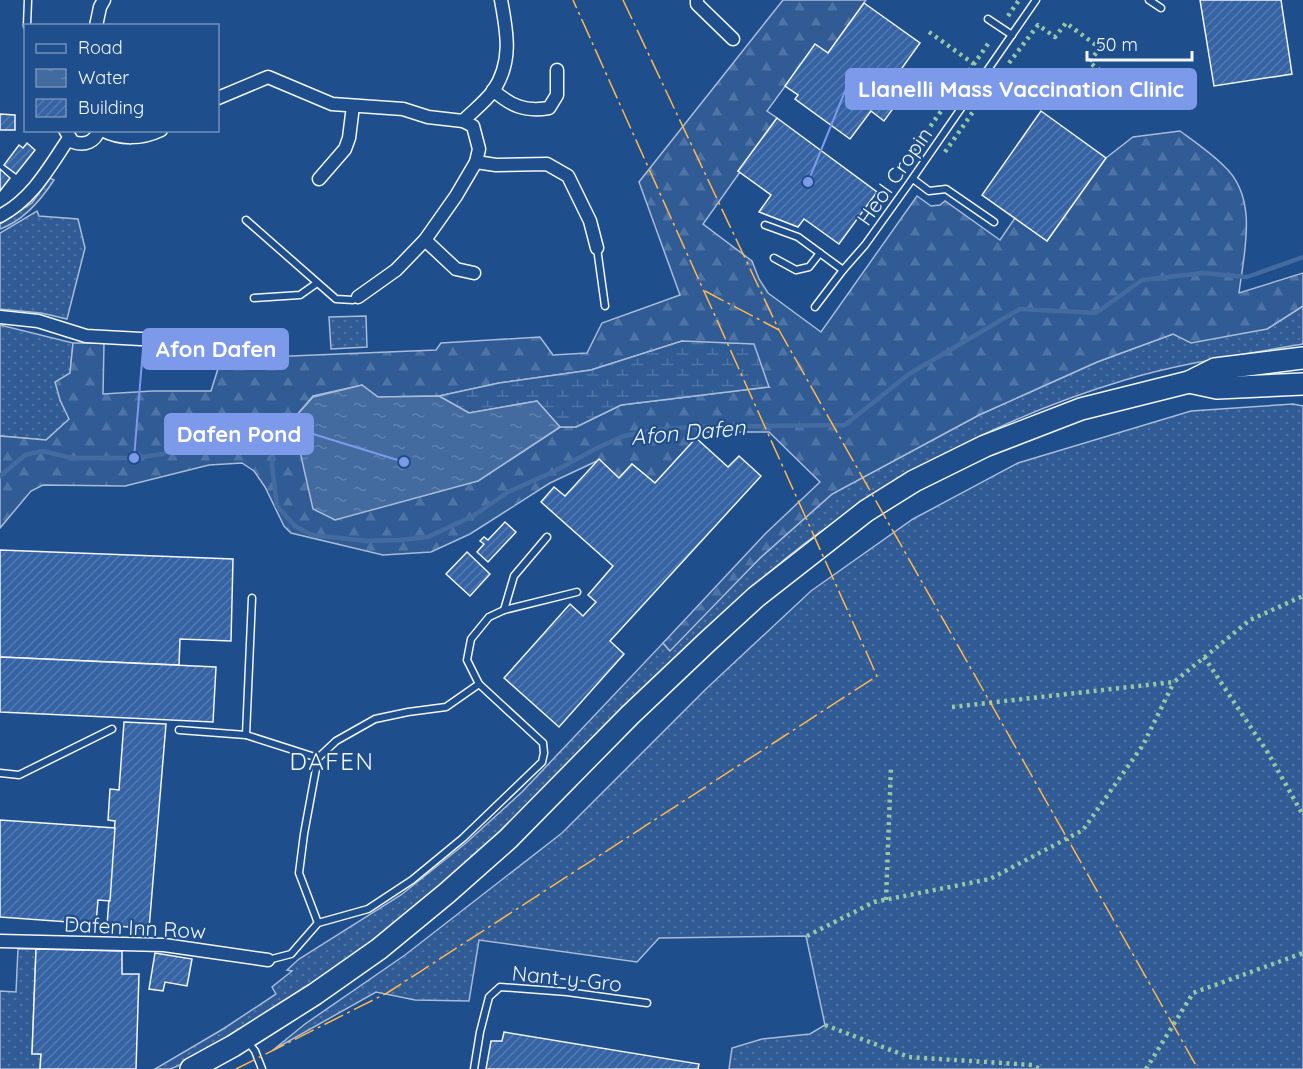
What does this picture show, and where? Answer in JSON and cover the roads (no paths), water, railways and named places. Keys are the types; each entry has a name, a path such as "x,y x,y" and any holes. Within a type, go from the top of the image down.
{"highway":[{"path":"191,1069 315,994 379,949 447,893 508,839 630,715 740,612 866,511 914,481 985,446 1081,409 1189,382 1215,369 1303,358"},
{"path":"1189,382 1216,388 1303,384"}],"street":[{"path":"96,24 100,7 105,0"},
{"path":"463,121 493,90 502,74 508,46 501,0"},
{"path":"697,0 697,4 733,39"},
{"path":"493,90 516,108 537,110 549,108 557,95 558,70"},
{"path":"219,98 268,77 332,104 403,109 428,117 463,121 473,126 479,149 476,162 456,196 425,240 396,270 358,297"},
{"path":"319,178 345,149 349,138 353,106"},
{"path":"0,216 16,207 35,188 67,134 79,144 84,144 94,139 99,132"},
{"path":"104,132 134,138 157,132"},
{"path":"476,162 496,165 547,164 568,176 590,220 597,248"},
{"path":"425,240 456,269 474,273"},
{"path":"0,317 38,321 86,336 214,343"},
{"name":"Dafen Inn Row","path":"0,941 164,945 267,960"}],"lane":[{"path":"27,24 28,0"},
{"name":"Heol Cropin","path":"815,307 865,245 913,179 1035,0"},
{"path":"1149,0 1161,8 1160,0"},
{"path":"988,19 1012,36"},
{"path":"913,179 929,191 946,189 994,222"},
{"path":"246,220 336,299 353,300 358,297"},
{"path":"765,225 798,237 843,270"},
{"path":"597,248 604,306"},
{"path":"774,258 795,270 809,267 820,253"},
{"path":"254,298 300,295 317,283"},
{"path":"504,610 514,576 547,537"},
{"path":"267,960 291,954 318,923 368,909 412,880 463,838 542,762 543,743 479,684 467,660 471,639 489,617 504,610 577,592"},
{"path":"246,735 252,598"},
{"path":"318,923 299,873 318,758 336,741 375,719 446,707 479,684"},
{"path":"0,773 20,775 112,729"},
{"path":"179,730 246,735 318,758"},
{"name":"Nant-y-Gro","path":"474,1069 489,997 500,987 567,992 647,1003"},
{"path":"245,1038 255,1051 262,1069"}],"water":[{"path":"362,385 378,397 439,396 469,413 537,401 560,427 478,481 335,520 313,509 298,443 296,416 313,397"}],"waterway":[{"name":"Afon Dafen","path":"274,439 272,466 277,506 295,526 312,535 367,541 428,537 473,516 508,492 624,436 655,430 691,427 845,425 909,374 1020,309 1096,313 1142,280 1203,273 1247,277 1303,257"},
{"name":"Afon Dafen","path":"0,476 25,455 42,451 72,458 134,458 163,454 195,440 223,437 250,423 259,424 274,439"},
{"path":"274,439 283,441"}],"place":[{"name":"Llanelli Mass Vaccination Clinic","path":"808,182"},
{"name":"Afon Dafen","path":"134,458"},
{"name":"Dafen Pond","path":"404,462"}],"district":[{"name":"DAFEN","path":"332,761"}]}
